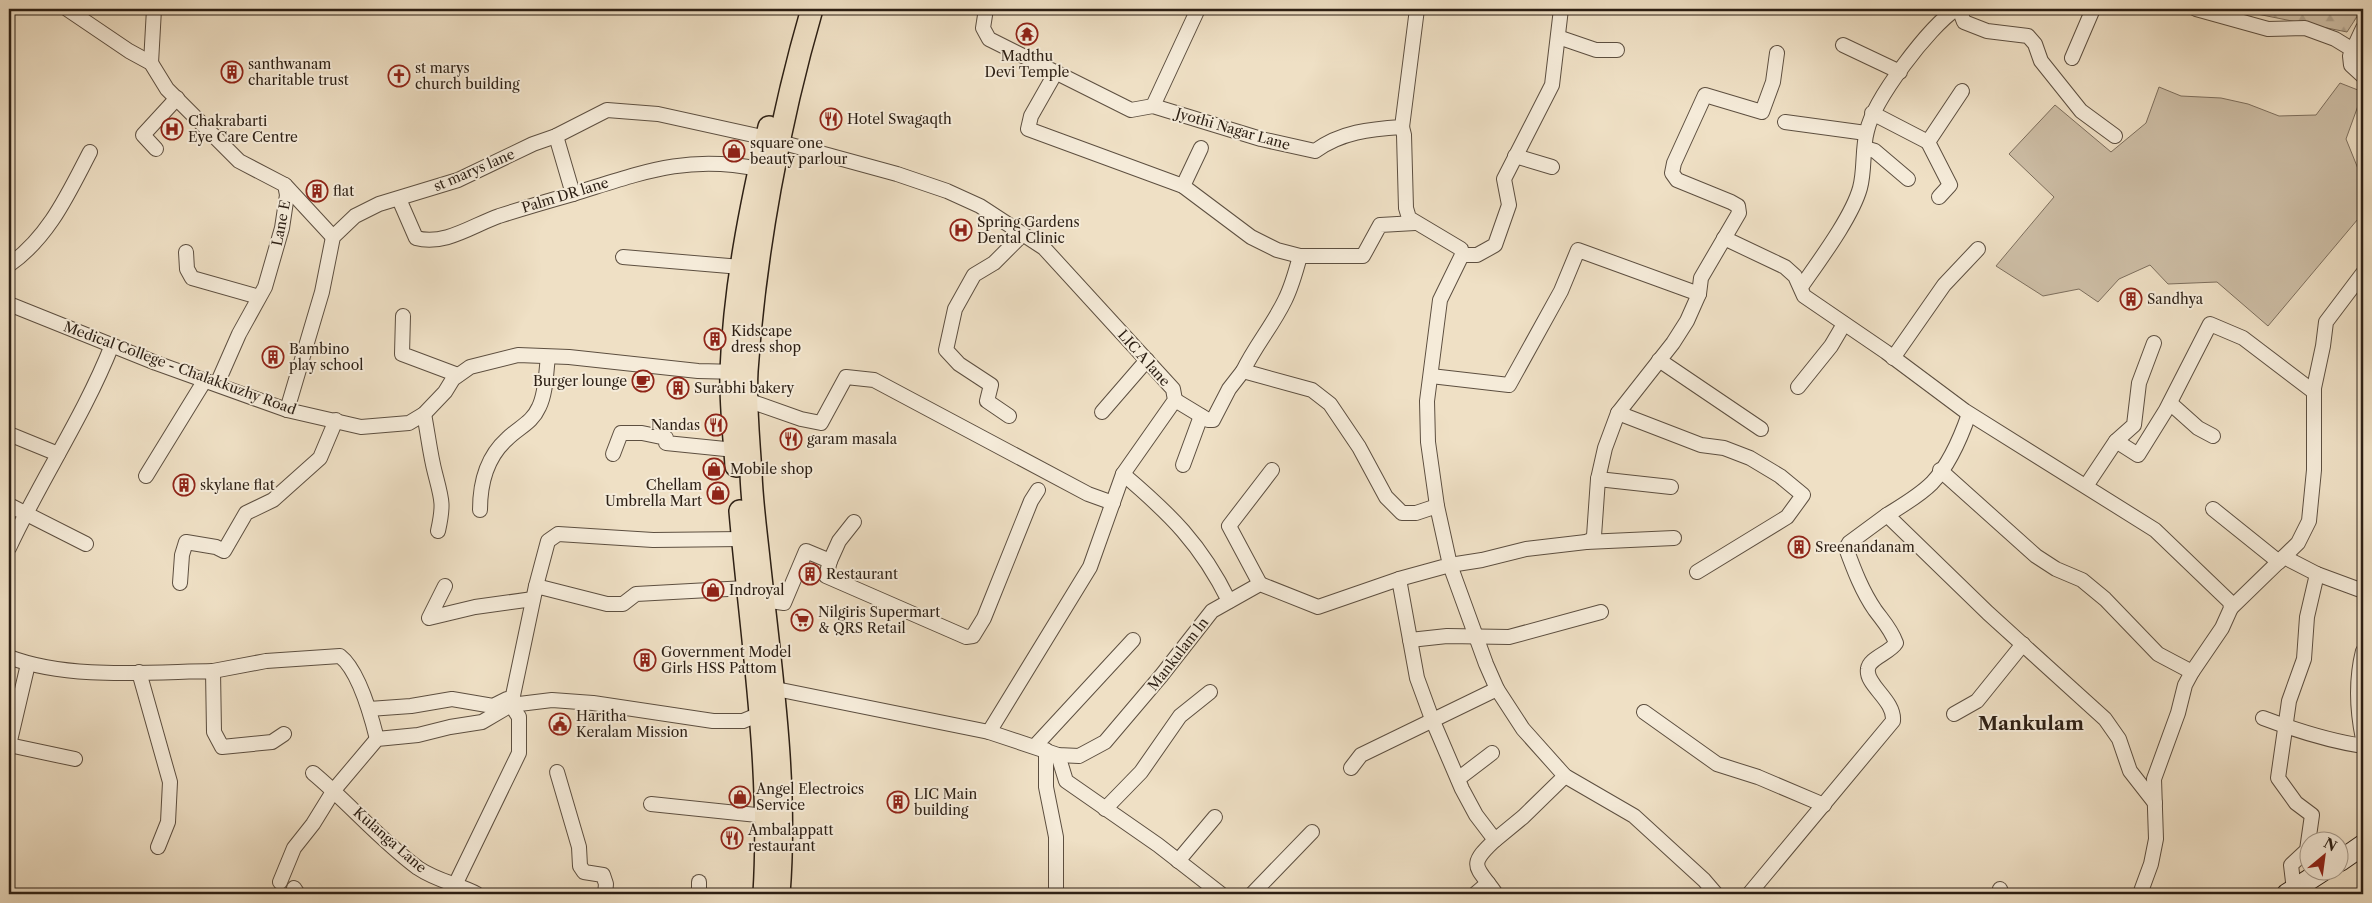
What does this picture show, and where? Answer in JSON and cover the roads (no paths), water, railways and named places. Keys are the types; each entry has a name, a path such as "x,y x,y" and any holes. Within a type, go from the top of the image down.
{"main road":[{"path":"764,894 767,816 760,714 766,687 764,600 751,477 747,400 739,372 758,267 773,140 797,9"},
{"path":"779,894 783,844 782,785 766,687 746,588 735,450 741,267 759,169 773,140 812,9"}],"street":[{"path":"67,9 152,63 154,9"},
{"name":"Jyothi Nagar Lane","path":"986,9 982,28 989,39 1131,110 1153,106 1261,139 1315,151 1329,140 1367,129 1402,127"},
{"path":"1153,106 1198,9"},
{"path":"1417,9 1402,127 1404,135 1406,208 1409,218 1461,250 1462,255 1440,300 1427,400 1428,442 1437,506 1450,565 1497,689 1523,729 1565,776 1634,816 1698,873 1716,894"},
{"path":"1462,255 1477,256 1495,245 1509,205 1504,179 1552,85 1562,9"},
{"path":"1801,286 1843,223 1860,189 1866,132 1872,113 1881,97 1926,38 1958,9 1964,22 1987,31 2028,36 2035,44 2041,61 2081,111 2115,136"},
{"path":"2072,58 2094,9"},
{"path":"2196,9 2268,29 2305,28 2335,39 2353,50"},
{"path":"2363,28 2350,56 2351,65 2363,76"},
{"path":"1558,36 1596,50 1617,50"},
{"path":"1843,45 1900,72"},
{"path":"1586,542 1594,536 1598,479 1605,448 1618,413 1660,360 1687,321 1698,294 1701,278 1739,213 1738,206 1677,180 1672,173 1674,164 1705,95 1762,112 1773,82 1777,53"},
{"name":"Lane E","path":"146,476 211,382 265,287 278,245 287,195 285,185 240,161 167,89 152,63"},
{"path":"1056,72 1031,116 1028,129 1183,186 1251,237 1277,250 1300,256 1363,256 1380,224 1415,223"},
{"path":"1928,142 1962,91"},
{"path":"156,149 143,136 177,98"},
{"name":"st marys lane","path":"333,237 355,216 379,204 458,180 533,144 556,136 607,110 658,114 773,140"},
{"path":"1872,113 1928,142 1950,185 1939,197"},
{"path":"1785,122 1866,132"},
{"path":"556,136 573,194"},
{"name":"LIC A lane","path":"773,140 897,174 947,191 980,206 1044,248 1173,389 1175,400 1123,474 1090,568 989,732"},
{"path":"1183,186 1201,148"},
{"path":"1865,148 1875,151 1908,180"},
{"path":"9,265 31,248 49,226 90,152"},
{"path":"1515,156 1552,167"},
{"name":"Palm DR lane","path":"399,199 416,238 428,241 445,238 498,216 600,184 674,165 723,163 759,169"},
{"path":"285,185 333,237 322,292 287,410"},
{"path":"1009,416 986,401 991,385 959,364 946,350 956,310 974,275 994,263 1023,234"},
{"path":"1724,238 1785,267 1795,276 1804,296 1969,414 2156,530 2223,594 2230,602 2231,608"},
{"path":"1893,358 1944,285 1978,249"},
{"path":"1431,376 1509,385 1561,291 1578,250 1698,294"},
{"path":"186,252 186,270 192,278 259,297"},
{"path":"1175,400 1201,416 1213,420 1229,389 1243,371 1260,339 1284,302 1293,282 1300,256"},
{"path":"623,257 741,267"},
{"path":"2140,894 2151,864 2156,839 2154,779 2178,713 2185,685 2222,628 2231,608 2298,543 2309,521 2314,470 2314,392 2326,322 2363,273"},
{"name":"Medical College - Chalakkuzhy Road","path":"9,304 112,345 287,410 336,420 362,428 409,423 424,414 458,376 470,367 518,355 630,362 698,371 739,372"},
{"path":"403,316 402,354 458,376"},
{"path":"1798,387 1831,346 1844,324"},
{"path":"2116,441 2138,455 2170,403 2210,324 2243,338 2314,392"},
{"path":"2086,486 2116,441 2134,425 2139,383 2154,343"},
{"path":"9,548 88,400 112,345"},
{"path":"480,510 480,488 483,476 507,439 530,423 540,406 548,357"},
{"path":"1102,412 1147,360"},
{"path":"1660,360 1761,429"},
{"path":"1243,371 1312,390 1330,404 1359,447 1386,497 1402,514 1416,513 1437,506"},
{"path":"747,400 801,419 821,423 846,377 874,380 1088,494 1112,504"},
{"path":"2170,403 2198,428 2212,436"},
{"path":"1618,413 1701,445 1724,448 1750,458 1780,476 1803,495 1787,516 1698,572"},
{"path":"424,414 435,473 441,490 442,511 438,531"},
{"path":"1749,894 1893,721 1891,708 1869,677 1868,671 1870,664 1889,651 1896,643 1892,632 1875,610 1859,583 1846,548 1887,515 1914,498 1933,482 1964,430 1969,414"},
{"path":"1183,465 1201,416"},
{"path":"180,583 182,555 186,542 216,547 224,552 246,513 273,500 320,458 336,420"},
{"path":"612,454 621,433 642,433 666,438 666,444 735,450"},
{"path":"9,434 58,454"},
{"path":"1272,470 1229,526 1260,584 1318,607 1399,578 1526,549 1586,542 1674,538"},
{"path":"1940,470 2036,556 2056,569 2082,580 2105,599 2158,654 2192,672"},
{"path":"1123,474 1163,508 1191,538 1215,573 1228,601"},
{"path":"1598,479 1671,487"},
{"path":"854,522 839,541 826,576 966,637 973,636 984,618 1031,501 1038,490"},
{"path":"9,504 86,544"},
{"path":"2213,509 2281,559 2363,591"},
{"path":"1887,515 2105,719 2118,740 2130,771 2155,803"},
{"path":"454,885 520,753 519,717 512,701 548,541 558,534 653,540 742,539"},
{"path":"764,600 784,603 806,551 830,561"},
{"path":"2290,892 2291,865 2307,850 2312,815 2296,804 2278,778 2289,701 2304,659 2307,618 2317,574"},
{"path":"1399,578 1417,678 1432,719 1476,815 1495,840"},
{"name":"Mankulam ln","path":"766,687 989,732 1046,751 1079,756 1105,742 1161,676 1212,611 1260,584"},
{"path":"445,586 429,618 535,593 607,604 623,604 636,594 746,588"},
{"path":"1410,640 1476,636 1509,637 1601,612"},
{"path":"1056,894 1056,837 1046,787 1046,751 1133,640"},
{"path":"1954,714 1977,702 2023,644"},
{"path":"2363,650 2358,694 2363,739"},
{"path":"9,657 28,664 62,671 139,672 213,671 266,662 340,656 348,662 369,709 377,738"},
{"path":"28,664 9,745 75,759"},
{"path":"213,671 214,732 222,747 272,742 284,734"},
{"path":"139,672 170,782 168,822 158,847"},
{"path":"1351,768 1361,755 1497,689"},
{"path":"1105,809 1141,772 1180,716 1210,692"},
{"path":"369,709 411,706 452,699 493,706 512,701 552,700 615,706 713,722 743,720 760,714"},
{"path":"280,882 294,848 317,818 334,790 377,738 418,735 450,726 482,722 512,701"},
{"path":"1644,712 1717,764 1758,777 1824,805"},
{"path":"2263,718 2286,727 2363,746"},
{"path":"1046,751 1066,782 1178,861 1221,894"},
{"path":"1458,779 1492,753"},
{"path":"557,772 579,847 580,866 584,872 603,875 606,884 605,894"},
{"name":"Kulanga Lane","path":"313,773 334,790 384,839 419,868 440,881 477,894"},
{"path":"1475,894 1492,888 1477,868 1476,862 1480,854 1565,776"},
{"path":"651,804 767,816"},
{"path":"1178,861 1215,817"},
{"path":"1252,894 1312,832"},
{"path":"2350,854 2363,845"},
{"path":"2290,892 2309,880"}],"place":[{"name":"Madthu Devi Temple","path":"1027,34"},
{"name":"santhwanam charitable trust","path":"232,72"},
{"name":"st marys church building","path":"399,76"},
{"name":"Hotel Swagaqth","path":"831,119"},
{"name":"Chakrabarti Eye Care Centre","path":"172,129"},
{"name":"square one beauty parlour","path":"734,151"},
{"name":"flat","path":"317,191"},
{"name":"Spring Gardens Dental Clinic","path":"961,230"},
{"name":"Sandhya","path":"2131,299"},
{"name":"Kidscape dress shop","path":"715,339"},
{"name":"Bambino play school","path":"273,357"},
{"name":"Burger lounge","path":"643,381"},
{"name":"Surabhi bakery","path":"678,388"},
{"name":"Nandas","path":"716,425"},
{"name":"garam masala","path":"791,439"},
{"name":"Mobile shop","path":"714,469"},
{"name":"skylane flat","path":"184,485"},
{"name":"Chellam Umbrella Mart","path":"718,493"},
{"name":"Sreenandanam","path":"1799,547"},
{"name":"Restaurant","path":"810,574"},
{"name":"Indroyal","path":"713,590"},
{"name":"Nilgiris Supermart & QRS Retail","path":"802,620"},
{"name":"Government Model Girls HSS Pattom","path":"645,660"},
{"name":"Haritha Keralam Mission","path":"560,724"},
{"name":"Angel Electroics Service","path":"740,797"},
{"name":"LIC Main building","path":"898,802"},
{"name":"Ambalappatt restaurant","path":"732,838"}],"district":[{"name":"Mankulam","path":"2031,723"}]}
